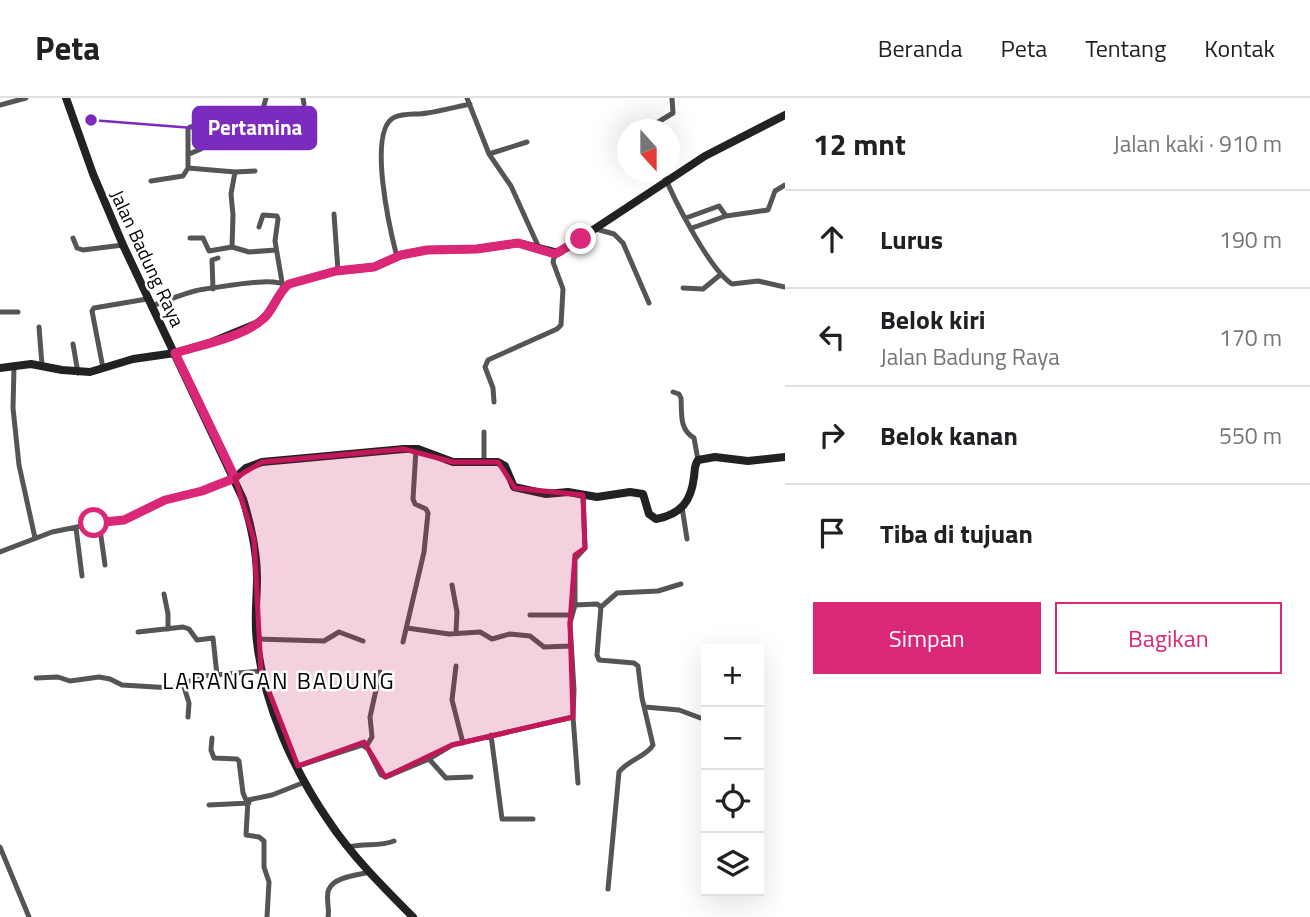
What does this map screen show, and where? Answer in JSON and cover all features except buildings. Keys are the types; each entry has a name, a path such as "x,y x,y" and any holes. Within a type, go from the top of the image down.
{"street":[{"path":"0,105 26,98"},
{"name":"Jalan Badung Raya","path":"66,98 93,174 123,245 243,499 257,563 256,639 261,671 281,730 305,782 329,822 412,917"},
{"path":"263,109 266,98"},
{"path":"661,119 673,113 672,98"},
{"path":"397,257 383,190 382,162 387,125 396,116 426,113 468,101 489,154 511,187 540,250"},
{"path":"263,109 274,122 290,122"},
{"path":"152,181 183,176 188,168 188,129 238,120 263,109"},
{"path":"494,402 493,388 485,368 488,359 561,325 563,289 553,262 555,254 705,156 785,115"},
{"path":"188,154 201,149 200,125"},
{"path":"489,154 527,142"},
{"path":"188,168 234,173 255,171"},
{"path":"232,247 231,194 234,173"},
{"path":"667,183 720,275 732,284 758,281 785,287"},
{"path":"692,228 726,216 768,210 775,191 785,185"},
{"path":"687,218 719,206 726,216"},
{"path":"334,214 338,271"},
{"path":"0,368 25,363 78,373 133,359 175,353 212,342 258,323 267,315 284,284 276,250 277,216 263,215 259,227"},
{"path":"593,229 606,230 623,243 649,303"},
{"path":"73,238 77,248 83,250 123,245"},
{"path":"190,238 202,238 209,251 232,247 249,252 276,250"},
{"path":"103,368 92,311 94,308 149,302 202,290 266,281 284,284 338,271 374,267 397,257 427,250 477,249 511,243 555,254"},
{"path":"213,289 212,260 218,258"},
{"path":"683,288 704,289 720,275"},
{"path":"0,312 18,312"},
{"path":"40,327 42,365"},
{"path":"73,344 78,373"},
{"path":"14,367 13,408 19,465 35,538"},
{"path":"0,552 35,538 99,522 124,520 165,500 202,491 235,478 246,468 262,462 404,449 416,449 453,462 498,462 505,466 510,482 517,489 545,494 568,492 597,497 630,492 643,494 649,514 656,519 672,516 690,495 698,460 694,438 686,434 684,428 681,398 679,394 673,393"},
{"path":"484,432 484,462"},
{"path":"403,642 424,552 428,513 426,509 415,504 413,499 416,449"},
{"path":"698,460 720,457 748,461 785,457"},
{"path":"578,783 571,646 575,605 575,559 585,548 583,495"},
{"path":"682,507 687,539"},
{"path":"99,522 105,565"},
{"path":"76,528 82,576"},
{"path":"608,889 619,772 626,764 652,747 636,663 601,662 598,657 601,607 617,593 658,591 681,584"},
{"path":"452,585 457,612 456,632"},
{"path":"164,594 168,629"},
{"path":"575,605 597,604 601,607"},
{"path":"530,615 572,615"},
{"path":"138,632 183,627 189,629 197,640 213,638 217,675"},
{"path":"407,628 422,631 480,632 492,639 510,634 530,636 541,646 571,646"},
{"path":"256,639 324,642 339,632 363,641"},
{"path":"456,666 452,699 463,743"},
{"path":"36,678 58,677 71,681 82,677 99,677 122,685 172,688 197,677 261,671"},
{"path":"366,747 372,737 370,717 380,672"},
{"path":"183,684 189,703 188,717"},
{"path":"645,707 679,710 701,718"},
{"path":"298,766 362,745 366,747 384,777 429,759 452,745 573,717"},
{"path":"491,736 502,818 533,820"},
{"path":"212,738 211,750 214,758 237,758 239,761 243,793 248,801 246,835 260,837 264,841 264,867 269,882 267,917"},
{"path":"429,759 446,778 471,777"},
{"path":"209,805 264,798 305,782"},
{"path":"349,847 365,843 381,846 394,841"},
{"path":"0,847 29,917"},
{"path":"328,917 328,893 331,886 344,878 370,872"}],"highlighted area":[{"path":"404,449 453,462 498,462 515,488 583,495 585,548 575,555 570,623 573,717 452,745 385,777 364,742 298,766 261,671 254,540 235,478 262,462"}],"place":[{"name":"Pertamina","path":"91,120"}],"district":[{"name":"LARANGAN BADUNG","path":"279,680"}],"route":[{"path":"94,523 124,520 165,500 202,491 235,478 175,353 212,342 258,323 289,284 336,271 374,267 401,255 420,251 490,248 518,243 555,254 581,239"}]}
